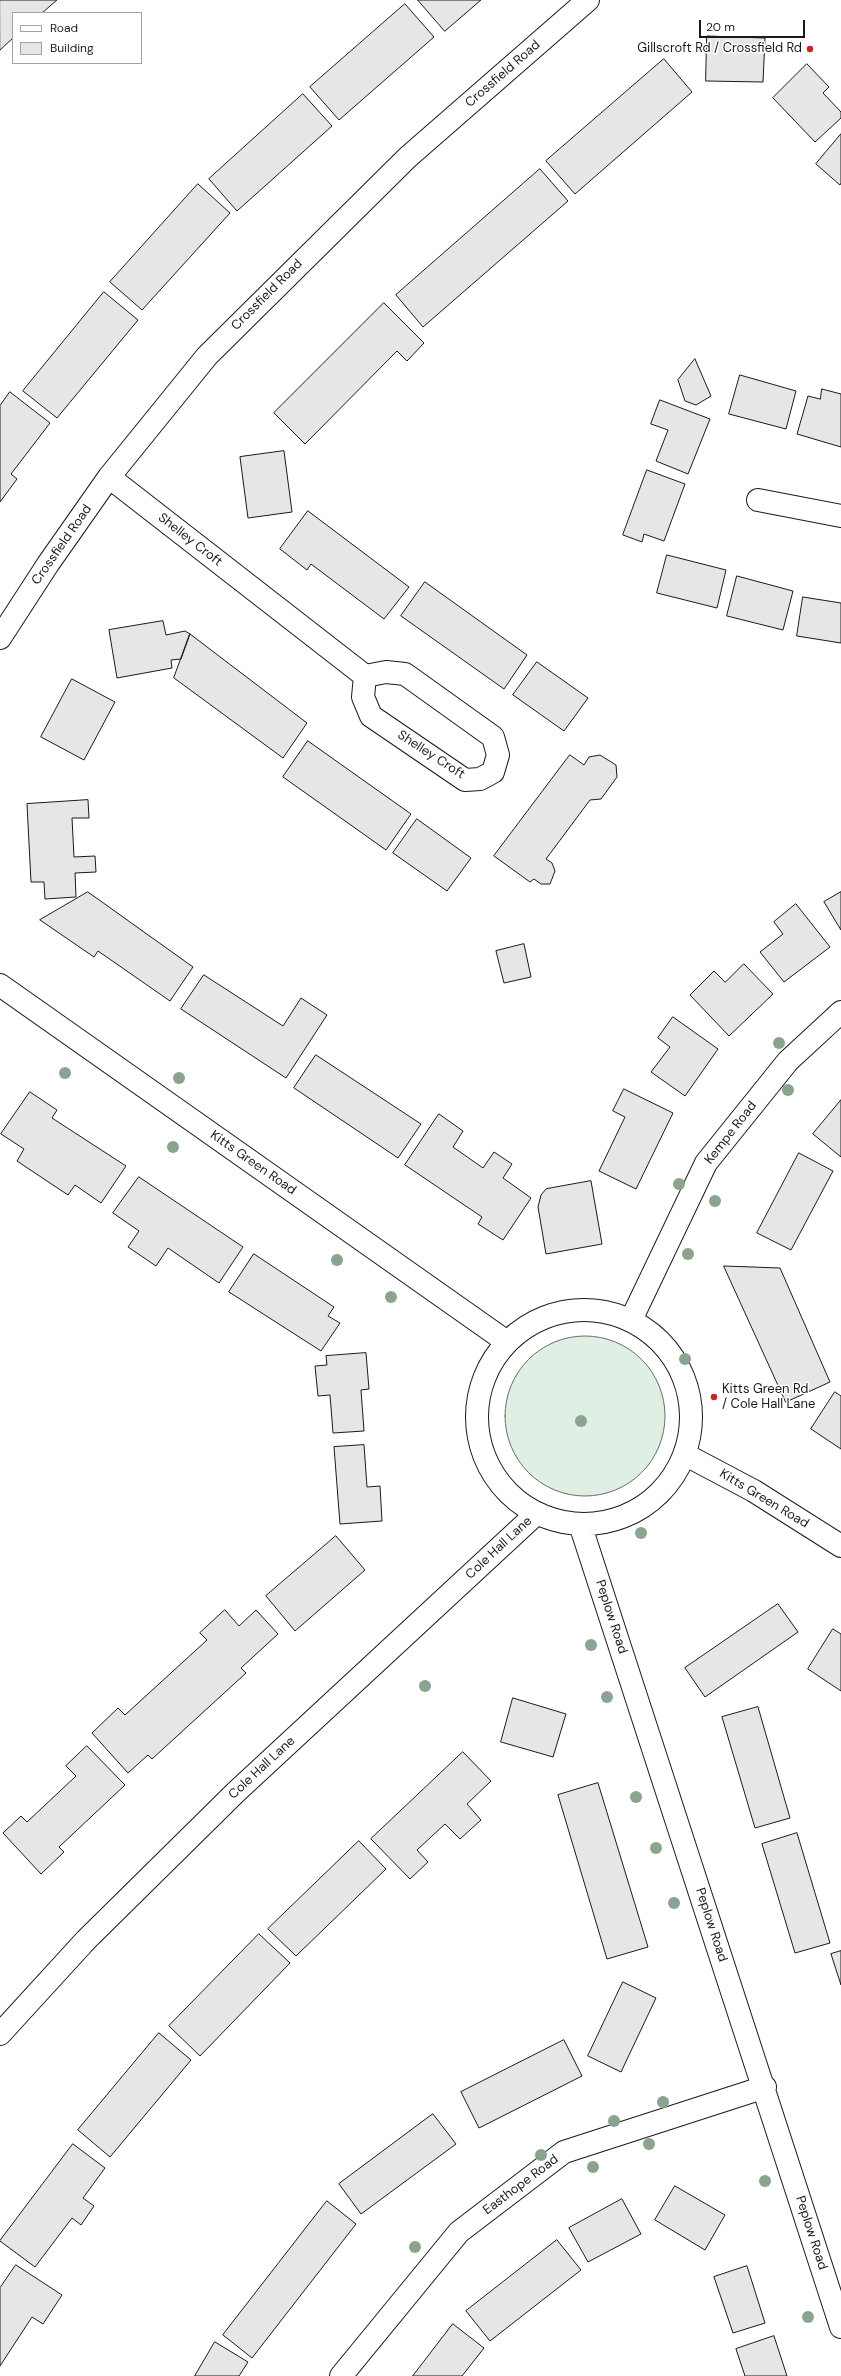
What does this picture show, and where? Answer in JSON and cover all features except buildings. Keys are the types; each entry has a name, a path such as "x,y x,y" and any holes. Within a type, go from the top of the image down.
{"street":[{"name":"Crossfield Road","path":"0,638 48,564 109,478 207,356 226,335 408,157 588,0"},
{"name":"Shelley Croft","path":"109,478 365,676 386,672 405,674 494,737 498,755 493,772 480,779 465,780 371,716 363,697 365,676"},
{"path":"758,500 841,516"},
{"name":"Kitts Green Road","path":"0,985 507,1342"},
{"name":"Kempe Road","path":"631,1320 706,1163 788,1061 841,1012"},
{"path":"580,1309 596,1310 631,1320 659,1340 671,1353 683,1376 691,1413 686,1455 660,1492 645,1505 611,1521 580,1524 555,1520 536,1514 502,1486 487,1464 478,1431 477,1400 486,1372 507,1342 537,1320 559,1312 580,1309"},
{"name":"Kitts Green Road","path":"686,1455 754,1491 841,1546"},
{"name":"Cole Hall Lane","path":"0,2034 86,1940 236,1792 536,1514"},
{"name":"Peplow Road","path":"580,1524 841,2327"},
{"name":"Easthope Road","path":"341,2376 459,2232 564,2152 764,2087"}],"green space":[{"path":"585,1336 601,1338 622,1346 641,1360 651,1372 661,1393 665,1416 663,1432 655,1453 641,1472 629,1482 608,1492 585,1496 569,1494 548,1486 529,1472 519,1460 509,1439 505,1416 507,1400 515,1379 529,1360 541,1350 562,1340"}],"place":[{"name":"Gillscroft Rd / Crossfield Rd","path":"810,49"},
{"name":"Kitts Green Rd / Cole Hall Lane","path":"714,1397"}]}
